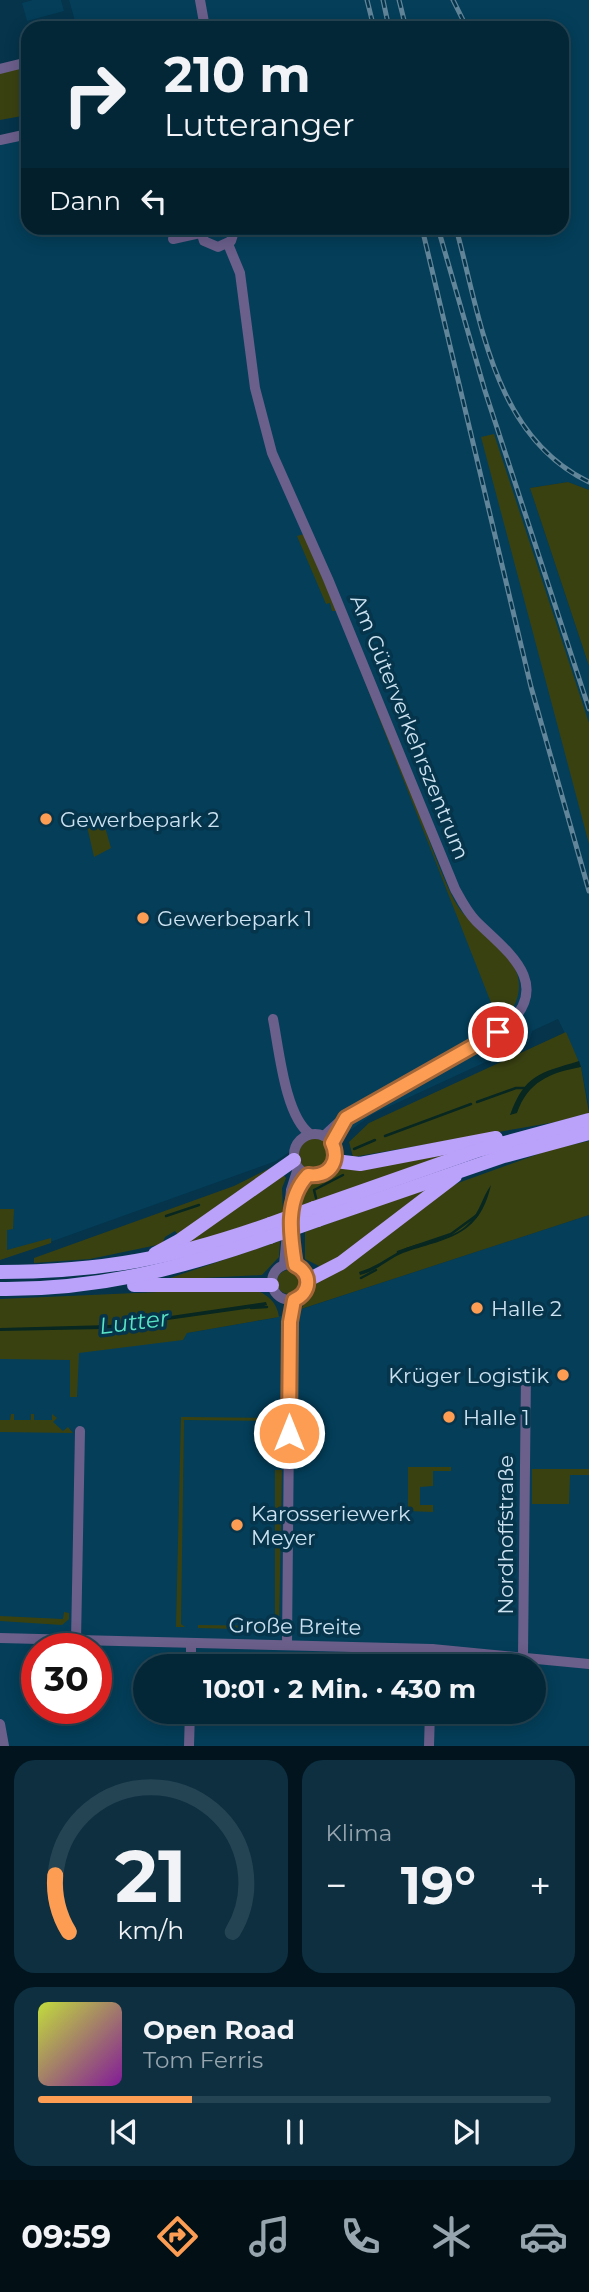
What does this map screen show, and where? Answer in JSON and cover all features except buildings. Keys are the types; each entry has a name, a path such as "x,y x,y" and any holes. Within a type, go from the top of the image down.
{"highway":[{"path":"316,1214 464,1169 589,1120"},
{"path":"335,1161 360,1164 469,1142 532,1135 589,1133"},
{"path":"90,1286 185,1266 479,1150 532,1135"},
{"path":"426,1181 479,1150"},
{"path":"131,1264 179,1241 296,1164"},
{"path":"308,1280 341,1263 464,1169"},
{"path":"0,1272 59,1271 131,1264 270,1231"},
{"path":"0,1289 271,1286"}],"street":[{"path":"200,0 204,21"},
{"path":"0,69 21,64"},
{"path":"0,140 21,136"},
{"path":"173,239 185,235"},
{"path":"203,235 210,246 228,244 234,235"},
{"name":"Am Güterverkehrszentrum","path":"228,244 240,274 257,399 276,465 322,564 455,889 476,921 514,956 525,981 522,1007 506,1027 346,1118 328,1139"},
{"path":"273,1019 298,1141 291,1190 289,1265"},
{"path":"289,1096 300,1125 310,1134 328,1139 335,1161 327,1172 308,1175 299,1184 291,1206 289,1265"},
{"path":"298,1141 310,1134"},
{"path":"296,1164 308,1175"},
{"path":"289,1265 303,1270 308,1280 304,1293 289,1300 275,1293 271,1286 274,1273 289,1265"},
{"path":"287,1645 289,1300"},
{"name":"Nordhoffstraße","path":"523,1654 526,1372"},
{"path":"76,1633 80,1431"},
{"name":"Große Breite","path":"0,1638 21,1639"},
{"name":"Große Breite","path":"112,1642 432,1649 497,1654"},
{"path":"191,1643 191,1654"},
{"path":"432,1649 432,1654"},
{"name":"Große Breite","path":"546,1659 589,1664"},
{"path":"0,1724 4,1746"},
{"path":"189,1746 190,1724"},
{"path":"429,1746 430,1724"}],"shaded area":[{"path":"33,0 61,0 64,11 27,21 22,3"},
{"path":"69,0 589,0 589,490 568,482 530,488 589,666 589,1108 581,1067 558,1019 532,1031 529,1042 373,1114 345,1134 333,1123 276,1161 0,1260 0,144 21,140 21,235 569,235 569,21 75,21"},
{"path":"589,1215 589,1746 0,1746 0,1353 187,1333 274,1318"}],"green space":[{"path":"21,67 21,116 0,120 0,72"},
{"path":"494,434 589,723 589,844 481,437"},
{"path":"568,482 589,490 589,666 530,488"},
{"path":"304,534 337,611 332,611 330,603 326,604 297,536"},
{"path":"340,618 454,900 469,920 506,955 518,977 519,991 515,1003 499,1023"},
{"path":"103,820 111,848 94,857 87,826 90,822"},
{"path":"566,1032 581,1067 589,1113 556,1122 353,1157 349,1142 369,1123"},
{"path":"314,1138 326,1143 331,1155 326,1167 314,1172 302,1167 297,1155 302,1143"},
{"path":"589,1141 589,1215 301,1309 317,1283 443,1191 552,1149"},
{"path":"470,1147 299,1208 302,1196 309,1188 305,1185 326,1177 337,1166"},
{"path":"276,1165 178,1235 175,1231 165,1237 162,1244 90,1259 34,1263 34,1258 234,1186"},
{"path":"282,1173 286,1178 282,1188 283,1213 175,1249"},
{"path":"432,1186 336,1261 321,1267 305,1259 305,1232"},
{"path":"0,1209 14,1209 13,1229 7,1230 7,1250 51,1238 51,1243 0,1260"},
{"path":"280,1241 279,1257 262,1275 164,1280"},
{"path":"289,1270 298,1273 301,1282 298,1291 289,1294 280,1291 277,1282 280,1273"},
{"path":"249,1288 269,1298 276,1306 279,1317 187,1333 183,1340 79,1353 77,1397 70,1397 70,1360 0,1359 0,1299"},
{"path":"11,1414 14,1414 14,1420 31,1420 31,1414 34,1414 34,1420 52,1420 52,1414 57,1418 53,1422 63,1431 68,1427 73,1433 0,1432 0,1420 10,1420"},
{"path":"276,1414 282,1414 282,1461 275,1461 275,1421 184,1420 181,1624 185,1627 176,1627 181,1417 276,1418"},
{"path":"408,1467 451,1467 451,1471 433,1471 433,1486 420,1487 420,1505 433,1505 433,1512 408,1511"},
{"path":"532,1469 589,1469 589,1475 570,1475 569,1504 532,1504"},
{"path":"275,1470 282,1470 279,1627 276,1630 198,1628 198,1625 275,1626"},
{"path":"64,1612 69,1613 69,1619 62,1625 0,1621 0,1616 63,1619"}],"water":[{"path":"579,1061 581,1067 559,1072 534,1086 517,1113 510,1115 528,1083 544,1073"},
{"path":"491,1185 486,1203 478,1216 459,1233 403,1253 360,1275 359,1272 398,1252 444,1238 461,1229 476,1214"},
{"path":"266,1302 267,1305 260,1307 104,1329 0,1331 0,1328 109,1325"}],"waterway":[{"path":"477,1102 516,1088 524,1088"},
{"path":"385,1136 471,1104"},
{"path":"354,1149 375,1140"},
{"path":"316,1198 314,1190 343,1175"},
{"path":"166,1216 199,1205"},
{"name":"Lutter","path":"398,1252 451,1234 477,1215"},
{"name":"Lutter","path":"361,1278 376,1270"},
{"name":"Lutter","path":"251,1308 267,1307"}],"railway":[{"path":"367,0 372,21"},
{"path":"383,0 388,21"},
{"path":"399,0 404,21"},
{"path":"453,0 464,21"},
{"path":"424,235 531,687 589,891"},
{"path":"440,235 485,391 589,709"},
{"path":"458,235 484,336 511,405 531,436 557,462 589,482"}],"place":[{"name":"Gewerbepark 2","path":"46,819"},
{"name":"Gewerbepark 1","path":"143,918"},
{"name":"Halle 2","path":"477,1308"},
{"name":"Krüger Logistik","path":"563,1375"},
{"name":"Halle 1","path":"449,1417"},
{"name":"Karosseriewerk Meyer","path":"237,1525"}],"route":[{"path":"289,1433 292,1305 294,1300 304,1293 308,1283 305,1273 295,1265 292,1249 291,1206 299,1184 308,1175 321,1175 332,1167 336,1157 332,1143 346,1118 393,1094 498,1032"}]}
